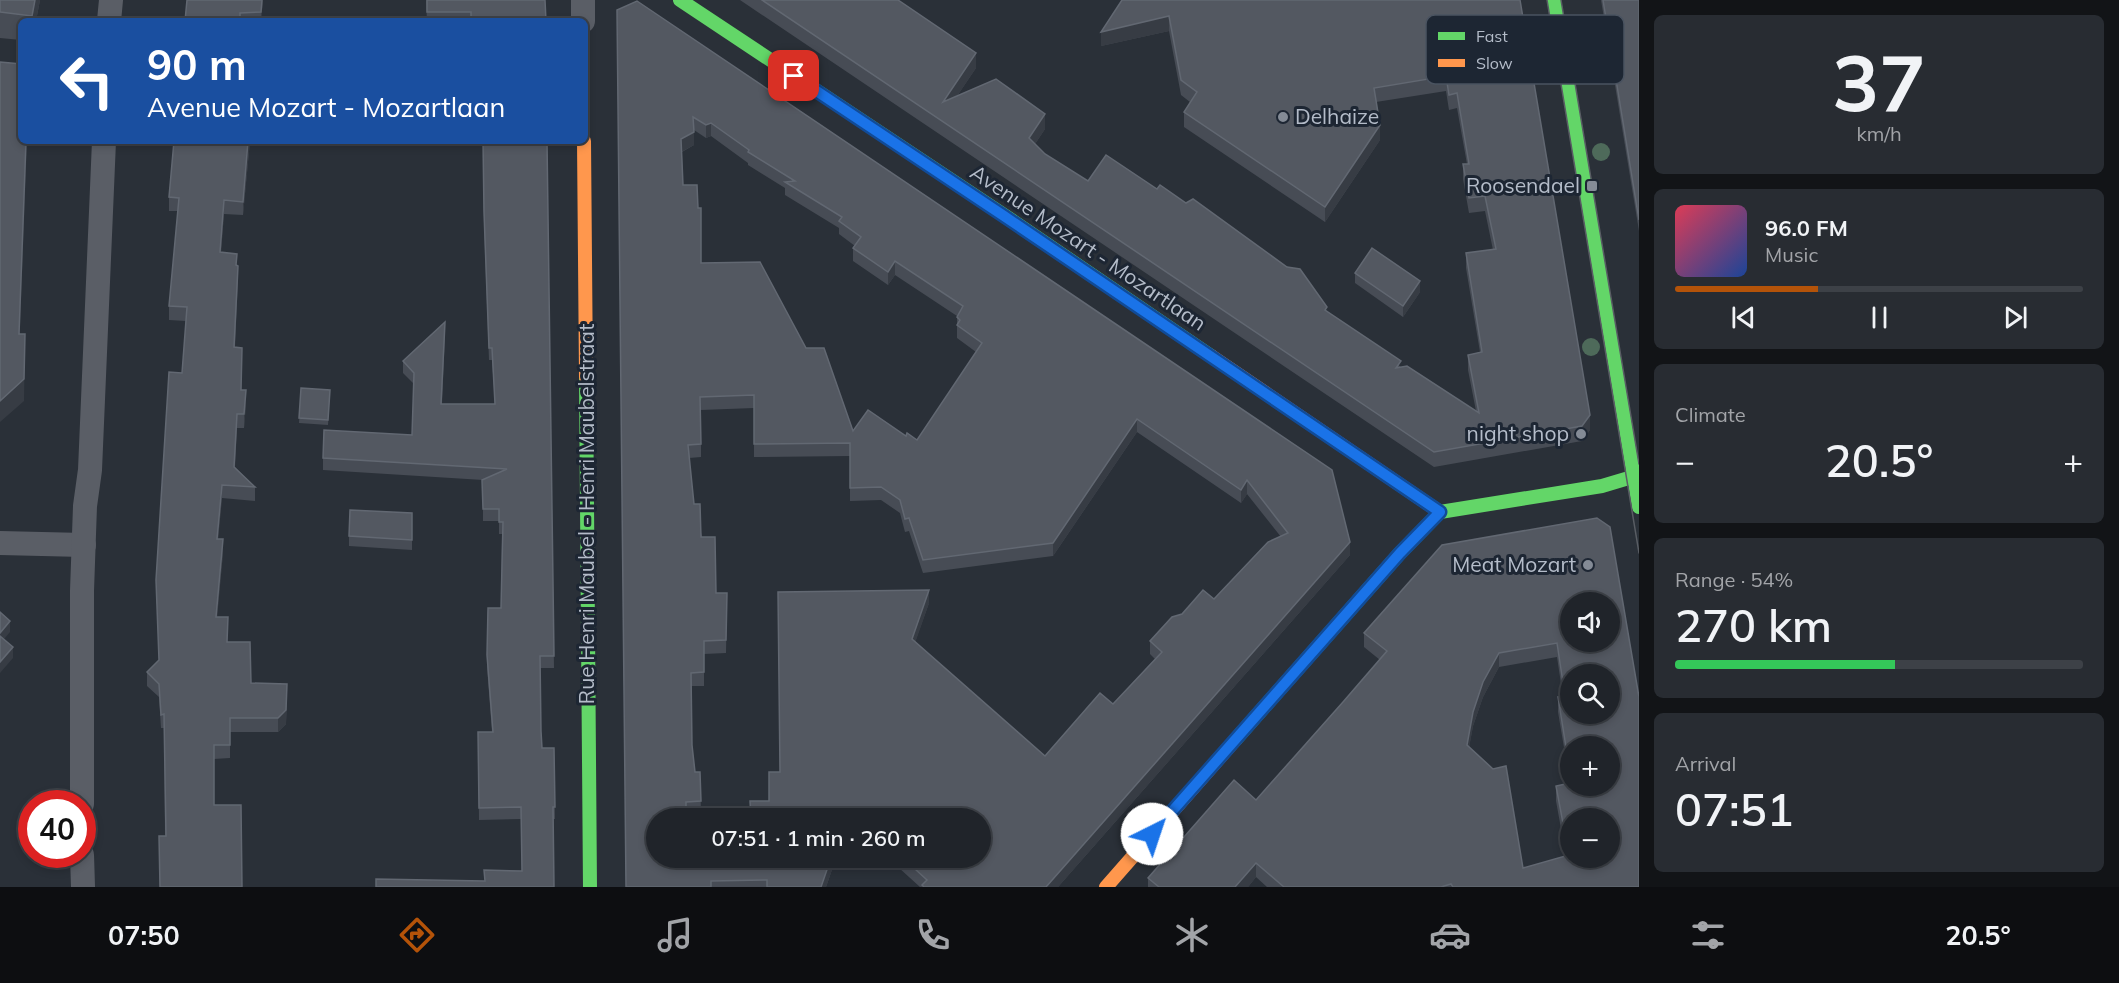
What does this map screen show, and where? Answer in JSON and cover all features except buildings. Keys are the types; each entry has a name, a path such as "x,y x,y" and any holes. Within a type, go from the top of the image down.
{"street":[{"path":"109,18 111,0"},
{"path":"582,18 583,0"},
{"name":"Avenue Mozart - Mozartlaan","path":"680,0 994,209 1440,512"},
{"path":"1554,0 1557,15"},
{"path":"1568,84 1636,476 1639,507"},
{"path":"82,790 85,506 90,470 104,144"},
{"name":"Rue Henri Maubel - Henri Maubelstraat","path":"584,144 590,887"},
{"path":"1106,887 1400,553 1440,512 1602,486 1636,476"},
{"path":"0,543 84,545"},
{"path":"82,868 82,887"}],"tram line":[{"path":"1547,0 1549,15"},
{"path":"1561,0 1564,15"},
{"path":"1561,84 1639,553"},
{"path":"1575,84 1639,464"}],"traffic: fast":[{"path":"680,0 1004,215 1211,356"},
{"path":"1554,0 1557,15"},
{"path":"1568,84 1639,507"},
{"path":"586,377 590,887"},
{"path":"1236,739 1400,553 1440,512 1602,486 1639,475"}],"traffic: slow":[{"path":"584,144 586,377"},
{"path":"1211,356 1440,512"},
{"path":"1106,887 1236,739"}],"place":[{"name":"Delhaize","path":"1283,117"},
{"name":"Roosendael","path":"1592,186"},
{"name":"night shop","path":"1581,434"},
{"name":"Meat Mozart","path":"1588,565"}],"route":[{"path":"794,76 1440,512 1400,553 1152,834"}]}
